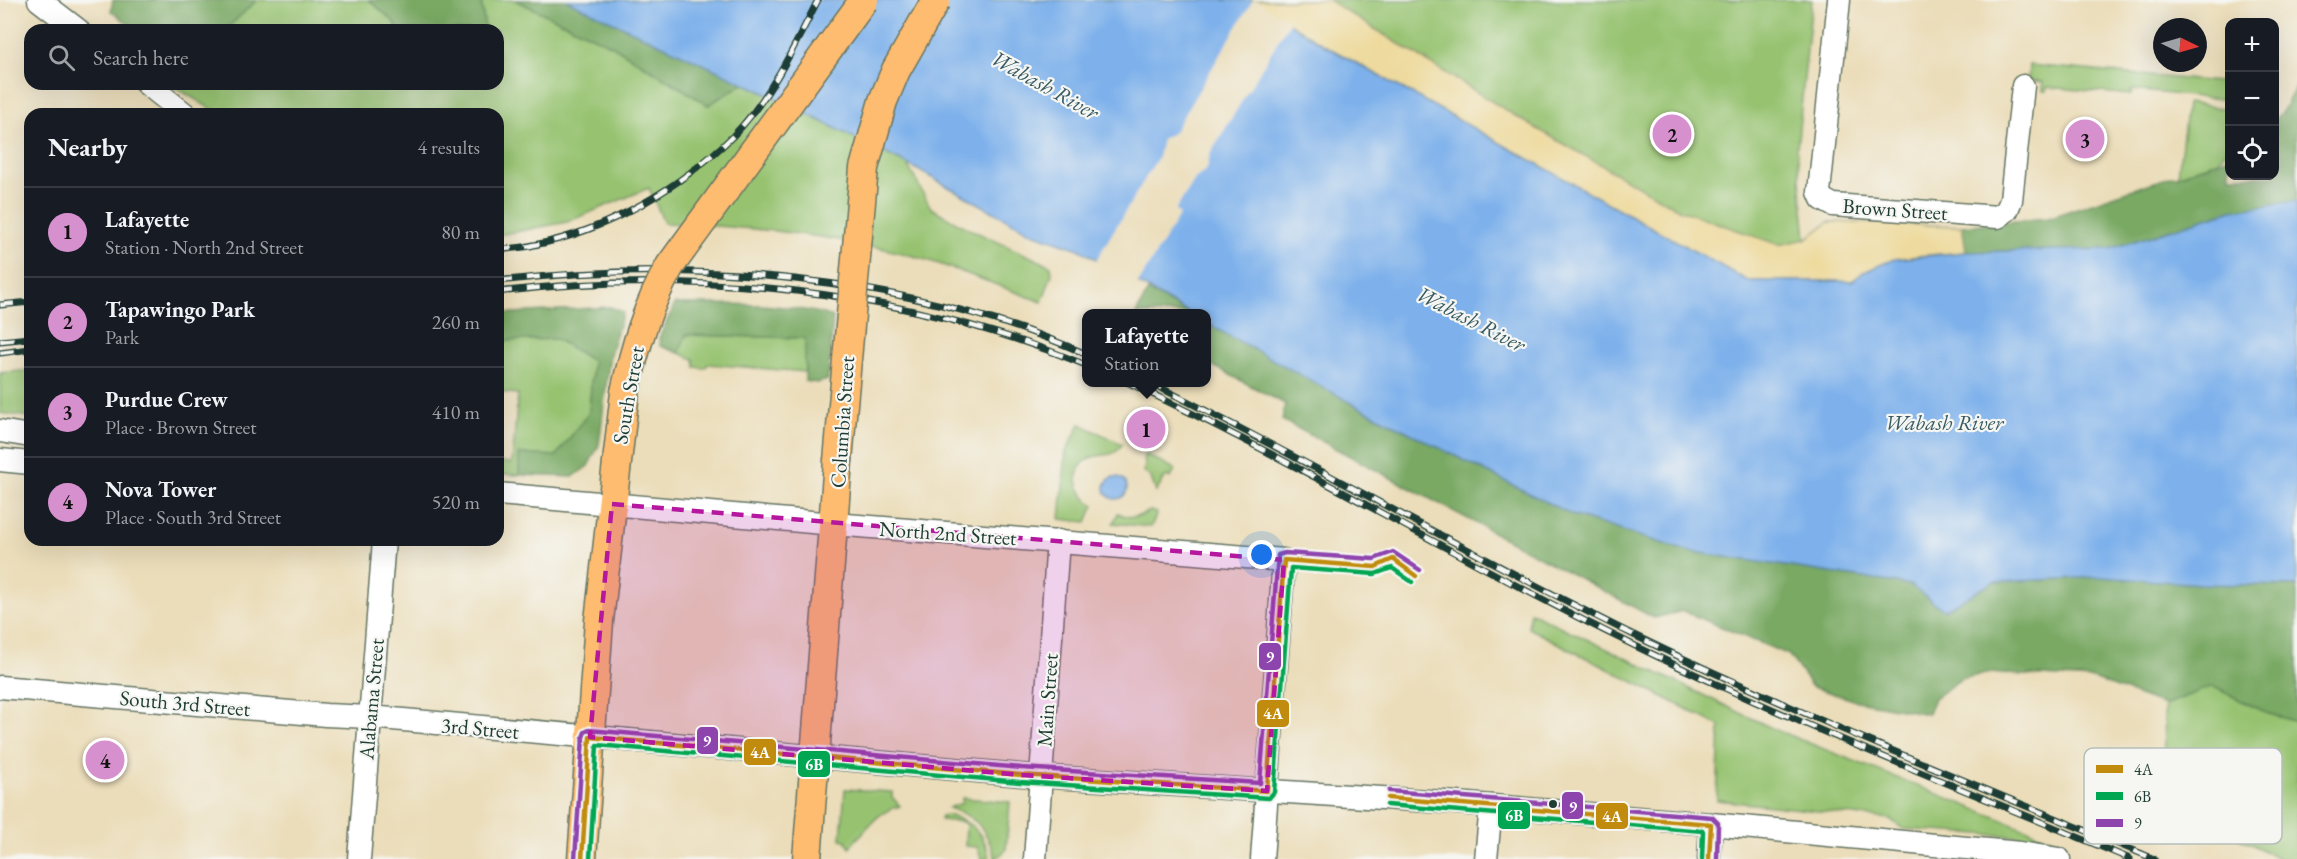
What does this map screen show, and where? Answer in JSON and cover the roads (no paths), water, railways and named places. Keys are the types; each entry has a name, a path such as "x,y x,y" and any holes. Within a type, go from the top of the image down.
{"main road":[{"name":"South Street","path":"582,859 590,737 625,392 646,314 670,266 864,0"},
{"name":"Columbia Street","path":"807,859 838,461 864,168 872,133 896,70 936,0"}],"street":[{"path":"39,0 70,24"},
{"name":"Brown Street","path":"1839,0 1819,192 1822,200 1833,205 1998,217 2007,210 2011,200 2023,86"},
{"path":"155,90 178,108"},
{"path":"0,431 24,435"},
{"path":"0,460 24,462"},
{"name":"North 2nd Street","path":"504,495 1284,560 1267,791"},
{"name":"Main Street","path":"1035,859 1058,541"},
{"name":"Alabama Street","path":"358,857 384,546"},
{"name":"South 3rd Street","path":"0,687 370,717"},
{"name":"3rd Street","path":"370,717 1041,777 1388,798 1711,824 1936,852 2020,853 2059,859"},
{"path":"1262,859 1267,791"},
{"path":"1486,859 1491,806"},
{"path":"1709,859 1711,824"}],"water":[{"name":"Wabash River","path":"566,0 1251,0 1324,45 1748,281 1852,281 1864,272 1894,259 1966,252 2110,249 2232,210 2297,201 2297,586 2202,584 2101,577 1993,582 1944,610 1910,585 1687,551 1572,515 1357,406 1211,326 1211,309 1182,309 1079,249 1032,233 907,164 763,92"},
{"path":"1116,477 1124,480 1127,488 1124,496 1116,499 1108,496 1105,488 1108,480"}],"railway":[{"path":"504,249 530,246 561,238 615,218 666,189 713,155 746,121 770,89 818,0"},
{"path":"504,280 572,274 646,272 722,273 797,279 872,290 945,306 1017,327 1082,352"},
{"path":"504,291 572,285 647,283 722,285 796,291 871,302 944,318 1016,339 1082,364"},
{"path":"0,305 24,303"},
{"path":"0,341 24,339"},
{"path":"0,353 24,350"},
{"path":"1137,387 1258,447 1517,586 1648,652 1827,733 2084,840"},
{"path":"1159,387 1640,638 1831,725 2084,830"},
{"path":"2094,844 2130,859"},
{"path":"2118,844 2154,859"}],"place":[{"name":"Tapawingo Park","path":"1672,134"},
{"name":"Purdue Crew","path":"2085,139"},
{"name":"Lafayette","path":"1146,429"},
{"name":"Nova Tower","path":"105,760"}]}
